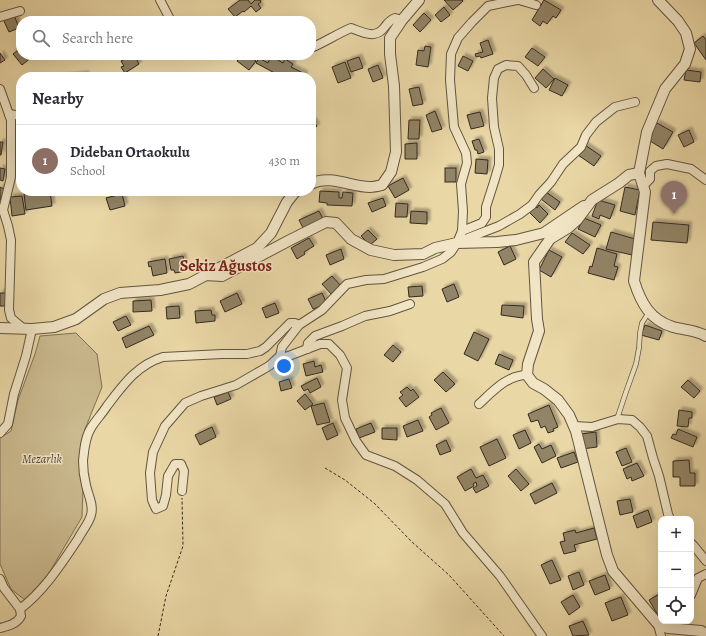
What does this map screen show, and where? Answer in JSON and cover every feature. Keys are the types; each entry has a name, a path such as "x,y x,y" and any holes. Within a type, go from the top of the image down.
{"street":[{"path":"160,0 168,16"},
{"path":"316,182 328,180 371,187 382,185 391,172 396,152 394,86 390,54 390,38 402,20 419,0"},
{"path":"182,491 184,471 181,464 175,464 168,476 166,495 162,506 156,509 152,500 150,473 153,452 165,426 185,403 201,396 236,385 269,366 280,356 282,347 300,325 322,310 347,284 366,280 384,279 423,267 442,259 451,252 462,231 463,211 461,184 467,163 466,153 454,127 450,80 451,54 458,38 488,6 518,0 536,5"},
{"path":"658,0 678,21 686,33 690,49 685,64 665,89 647,132 639,173 645,192 634,281 638,295 645,308 657,320 672,327 700,333 706,336"},
{"path":"0,17 20,11"},
{"path":"316,46 351,28 368,34 375,34 383,30 389,20 394,18 402,20"},
{"path":"462,231 482,223 486,217 486,207 499,165 499,149 494,127 492,98 494,78 498,69 506,65 518,66 534,88"},
{"path":"0,89 11,120 10,177 1,210 8,226 11,240 9,310 11,318 28,329"},
{"path":"205,275 222,276 326,222 336,223 351,239 370,250 394,255 423,254 435,248 457,242 499,226 532,205 539,194 551,182 563,164 581,147 586,135 596,122 615,107 635,102"},
{"path":"9,114 16,115"},
{"path":"643,186 650,179 650,171 656,166 667,164 691,169 706,180"},
{"path":"457,242 497,242 516,240 544,233 619,183 628,175 639,173"},
{"path":"0,328 28,329 54,327 76,319 104,299 120,292 160,290 190,284 257,248 271,234 287,202 292,196"},
{"path":"592,200 577,220 568,228 550,239 534,262 539,331 528,364 527,375 533,383 544,389 558,400 569,415 578,439 607,555 613,571 658,624 661,636"},
{"path":"307,349 308,343 315,336 365,316 390,311 410,304"},
{"path":"20,609 45,586 62,563 90,518 92,508 86,486 84,470 86,443 90,429 123,384 140,368 163,357 247,354 260,351 290,323 300,325"},
{"path":"0,433 8,424 14,394 26,356 28,329"},
{"path":"280,356 286,357 320,344 329,344 340,355 347,368 342,400 344,418 356,441 366,455 395,466 417,480 445,504 463,533 500,576 542,636"},
{"path":"479,404 496,389 511,379 521,375 527,375"},
{"path":"574,426 592,427 616,420 632,420 640,427 647,436 669,516"},
{"path":"694,546 706,561"},
{"path":"694,588 698,578 706,574"},
{"path":"0,579 4,588 20,609 21,616 18,621 0,628"},
{"path":"658,624 668,628 677,625 701,631 706,634"}],"lane":[{"path":"616,420 636,364 642,323 649,312"}],"path":[{"path":"325,468 345,480 374,503 412,542 449,575 504,636"},
{"path":"158,636 166,596 183,546 182,491"}],"green space":[{"name":"Mezarlık","path":"76,333 97,354 102,387 85,429 82,517 39,590 25,600 11,589 0,564 0,438 11,431 18,400 40,336"}],"building":[{"path":"240,0 248,0 251,4 255,0 260,0 261,2 258,4 261,8 256,12 251,6 244,12 243,11 234,16 228,9"},
{"path":"444,0 462,0 463,1 453,10"},
{"path":"544,0 561,10 556,18 553,16 547,24 543,21 540,26 532,20"},
{"path":"444,7 450,15 441,22 435,15"},
{"path":"424,13 431,20 420,32 413,25"},
{"path":"14,15 16,20 16,29 9,32 3,19"},
{"path":"703,36 706,40 706,60 694,43"},
{"path":"488,40 493,54 481,58 480,56 476,57 475,54 483,52 480,43"},
{"path":"425,46 431,47 428,67 416,65 418,50 424,51"},
{"path":"532,48 545,57 538,66 525,57"},
{"path":"0,53 5,60 0,63"},
{"path":"463,56 473,61 468,71 458,66"},
{"path":"359,57 363,68 351,72 347,61"},
{"path":"18,60 28,60 22,65"},
{"path":"137,60 139,64 124,72 121,67 124,66 121,61"},
{"path":"255,60 256,61 249,70 237,61"},
{"path":"258,60 263,60 268,63 269,60 278,60 283,63 284,60 287,60 293,64 291,67 301,72 273,72 256,63"},
{"path":"345,62 351,78 338,83 332,67"},
{"path":"378,65 383,78 373,82 368,69"},
{"path":"543,69 554,79 546,88 535,78"},
{"path":"686,70 701,72 700,82 684,80"},
{"path":"555,78 568,85 562,96 549,90"},
{"path":"419,87 423,104 413,106 409,89"},
{"path":"435,111 442,129 432,132 426,115"},
{"path":"480,112 484,126 471,129 467,115"},
{"path":"409,120 420,120 419,139 408,139"},
{"path":"657,123 673,132 663,149 647,139"},
{"path":"689,130 694,142 684,147 678,135"},
{"path":"479,139 484,152 478,154 472,141"},
{"path":"0,142 3,142 1,155 0,155"},
{"path":"417,143 417,159 405,159 405,144"},
{"path":"585,145 601,156 594,166 578,155"},
{"path":"476,159 488,160 487,174 475,173"},
{"path":"11,160 16,160 16,176 12,176"},
{"path":"0,168 5,169 3,181 0,180"},
{"path":"445,168 456,168 456,182 445,182"},
{"path":"403,178 409,190 395,198 388,186"},
{"path":"0,187 6,190 0,200"},
{"path":"625,187 640,190 635,215 620,211"},
{"path":"320,191 339,192 339,198 342,198 343,192 353,193 352,206 327,205 327,203 319,202"},
{"path":"546,192 560,202 555,210 541,199"},
{"path":"22,196 25,214 12,216 10,197"},
{"path":"24,196 51,196 52,206 26,210"},
{"path":"122,196 125,206 110,210 106,198"},
{"path":"383,198 386,206 372,212 368,203"},
{"path":"598,200 615,205 610,219 600,215 599,219 592,216"},
{"path":"396,203 408,204 407,217 395,217"},
{"path":"539,205 548,214 540,223 529,212 535,206 537,208"},
{"path":"319,211 323,219 304,230 299,220"},
{"path":"411,211 427,212 427,224 410,223"},
{"path":"584,218 601,225 595,237 578,229"},
{"path":"653,222 689,225 687,243 651,240"},
{"path":"368,230 377,239 370,245 361,236"},
{"path":"611,232 635,239 632,255 606,249"},
{"path":"572,233 590,245 583,254 565,242"},
{"path":"309,238 314,246 304,252 305,254 297,259 291,248"},
{"path":"510,246 516,259 504,265 498,252"},
{"path":"597,248 617,254 614,266 618,267 614,280 588,273 590,266 592,267"},
{"path":"341,249 344,259 330,265 326,255"},
{"path":"549,250 562,257 551,277 539,270"},
{"path":"183,256 186,271 175,273 174,270 171,270 169,259"},
{"path":"165,259 167,273 153,276 151,266 149,267 148,262"},
{"path":"332,276 341,286 332,295 322,284"},
{"path":"454,284 459,297 447,302 442,289"},
{"path":"422,286 423,296 409,297 408,287"},
{"path":"0,293 7,293 6,306 0,306"},
{"path":"237,293 242,304 225,312 220,301"},
{"path":"322,293 327,304 313,309 308,299"},
{"path":"151,300 152,311 133,312 133,301"},
{"path":"275,303 279,313 266,318 262,308"},
{"path":"502,305 524,306 523,318 501,315"},
{"path":"179,306 180,318 167,319 166,307"},
{"path":"211,310 212,315 215,315 215,321 196,323 195,311"},
{"path":"126,316 131,325 118,331 113,322"},
{"path":"645,325 662,331 659,340 641,335"},
{"path":"149,326 154,335 126,348 122,338"},
{"path":"474,332 489,339 478,361 464,354"},
{"path":"393,345 401,352 393,362 384,355"},
{"path":"499,354 513,360 509,370 495,364"},
{"path":"314,361 315,367 321,365 323,372 306,376 303,364"},
{"path":"443,372 455,384 446,392 434,380"},
{"path":"317,378 321,387 310,393 308,389 304,391 301,386"},
{"path":"289,379 292,388 281,391 279,382"},
{"path":"688,380 700,391 694,398 681,387"},
{"path":"407,387 411,391 413,389 419,397 406,407 399,398 403,395 400,392"},
{"path":"228,392 231,399 217,405 214,397"},
{"path":"305,394 313,404 305,410 297,401"},
{"path":"324,403 330,422 317,425 311,406"},
{"path":"549,405 558,427 553,429 554,431 548,433 545,426 541,428 538,420 531,422 528,414"},
{"path":"441,408 449,423 436,430 429,417 432,415 431,413"},
{"path":"679,410 692,412 692,418 689,418 688,427 677,426"},
{"path":"418,420 423,431 407,437 403,426"},
{"path":"333,423 338,435 327,440 322,428"},
{"path":"371,423 375,432 359,438 356,429"},
{"path":"212,427 216,437 200,445 195,435"},
{"path":"382,428 397,428 397,440 382,439"},
{"path":"678,429 697,437 693,447 671,438 673,434 676,435"},
{"path":"525,430 531,443 519,449 513,435"},
{"path":"596,432 597,447 582,449 581,434"},
{"path":"497,439 506,458 489,466 480,447"},
{"path":"446,440 451,451 440,455 436,445"},
{"path":"539,444 542,449 551,445 556,456 542,463 534,447"},
{"path":"626,448 632,462 622,466 616,452"},
{"path":"574,452 578,462 561,468 557,458"},
{"path":"689,460 690,473 695,473 695,486 680,486 680,477 673,477 673,461"},
{"path":"637,463 644,476 632,481 631,477 627,479 623,469"},
{"path":"471,469 476,478 483,475 489,486 476,493 473,488 477,486 476,482 473,484 474,486 465,491 457,477"},
{"path":"516,469 529,484 521,491 508,476"},
{"path":"552,483 557,493 535,504 530,494"},
{"path":"630,499 633,512 620,515 617,501"},
{"path":"648,510 652,522 637,528 633,516"},
{"path":"594,528 597,539 574,545 576,551 564,554 560,542 565,541 563,533 575,530 576,533"},
{"path":"552,560 561,580 550,584 541,565"},
{"path":"579,572 584,585 573,590 568,576"},
{"path":"605,575 610,589 595,595 589,581"},
{"path":"573,595 580,607 569,615 561,602"},
{"path":"658,595 658,615 649,600"},
{"path":"621,597 628,615 612,621 605,603"},
{"path":"583,621 589,635 573,636 569,626"}],"place":[{"name":"Dideban Ortaokulu","path":"674,214"}],"district":[{"name":"Sekiz Ağustos","path":"226,265"}]}
